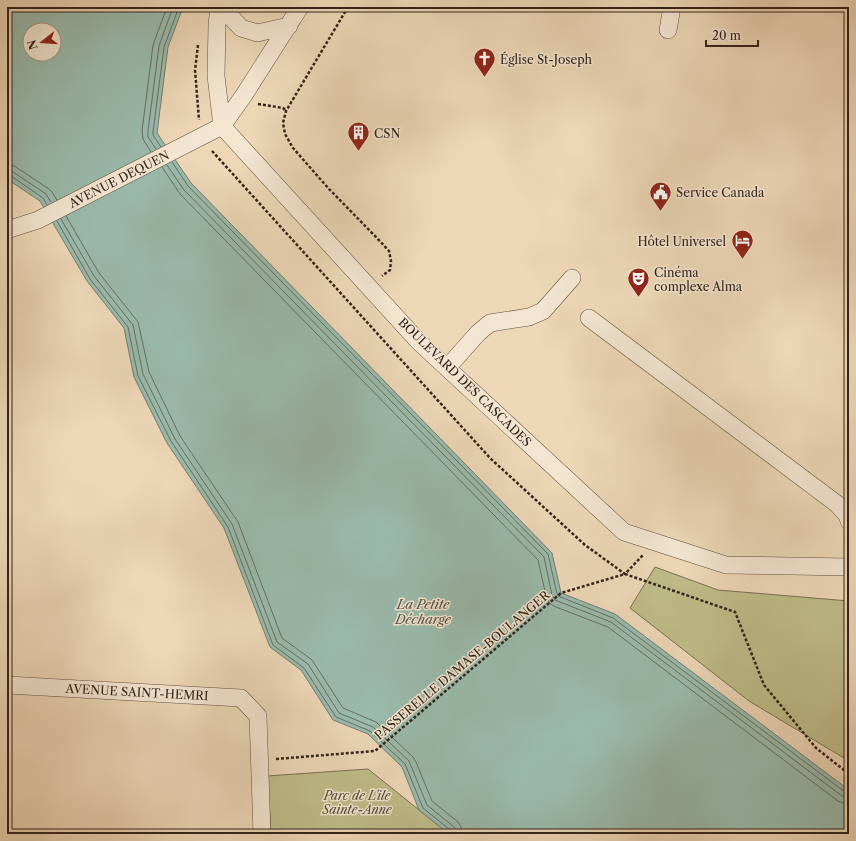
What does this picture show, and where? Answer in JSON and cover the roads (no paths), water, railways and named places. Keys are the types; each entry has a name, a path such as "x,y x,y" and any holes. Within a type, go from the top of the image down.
{"street":[{"path":"219,7 217,25 216,76 222,126"},
{"path":"222,7 241,28 257,33 289,26"},
{"path":"222,126 244,95 300,7"},
{"path":"668,30 672,7"},
{"name":"AVENUE DEQUEN","path":"7,230 38,220 222,126"},
{"name":"BOULEVARD DES CASCADES","path":"222,126 419,342 624,532 726,565 849,567"},
{"path":"447,368 478,333 490,323 529,317 543,311 572,278"},
{"path":"590,318 837,504 847,515 849,521"},
{"name":"AVENUE SAINT-HEMRI","path":"7,685 241,698 258,716 262,834"}],"water":[{"name":"La Petite Décharge","path":"7,7 183,7 168,47 157,133 191,183 552,553 561,593 615,614 849,790 849,834 449,834 419,810 402,767 368,734 333,720 301,670 270,647 224,528 167,443 134,377 124,328 87,281 40,201 7,179"}],"place":[{"name":"Église St-Joseph","path":"484,78"},
{"name":"CSN","path":"359,152"},
{"name":"Service Canada","path":"661,212"},
{"name":"Hôtel Universel","path":"742,260"},
{"name":"Cinéma complexe Alma","path":"639,298"}],"park label":[{"name":"Parc de L'ile Sainte-Anne","path":"357,802"}]}
